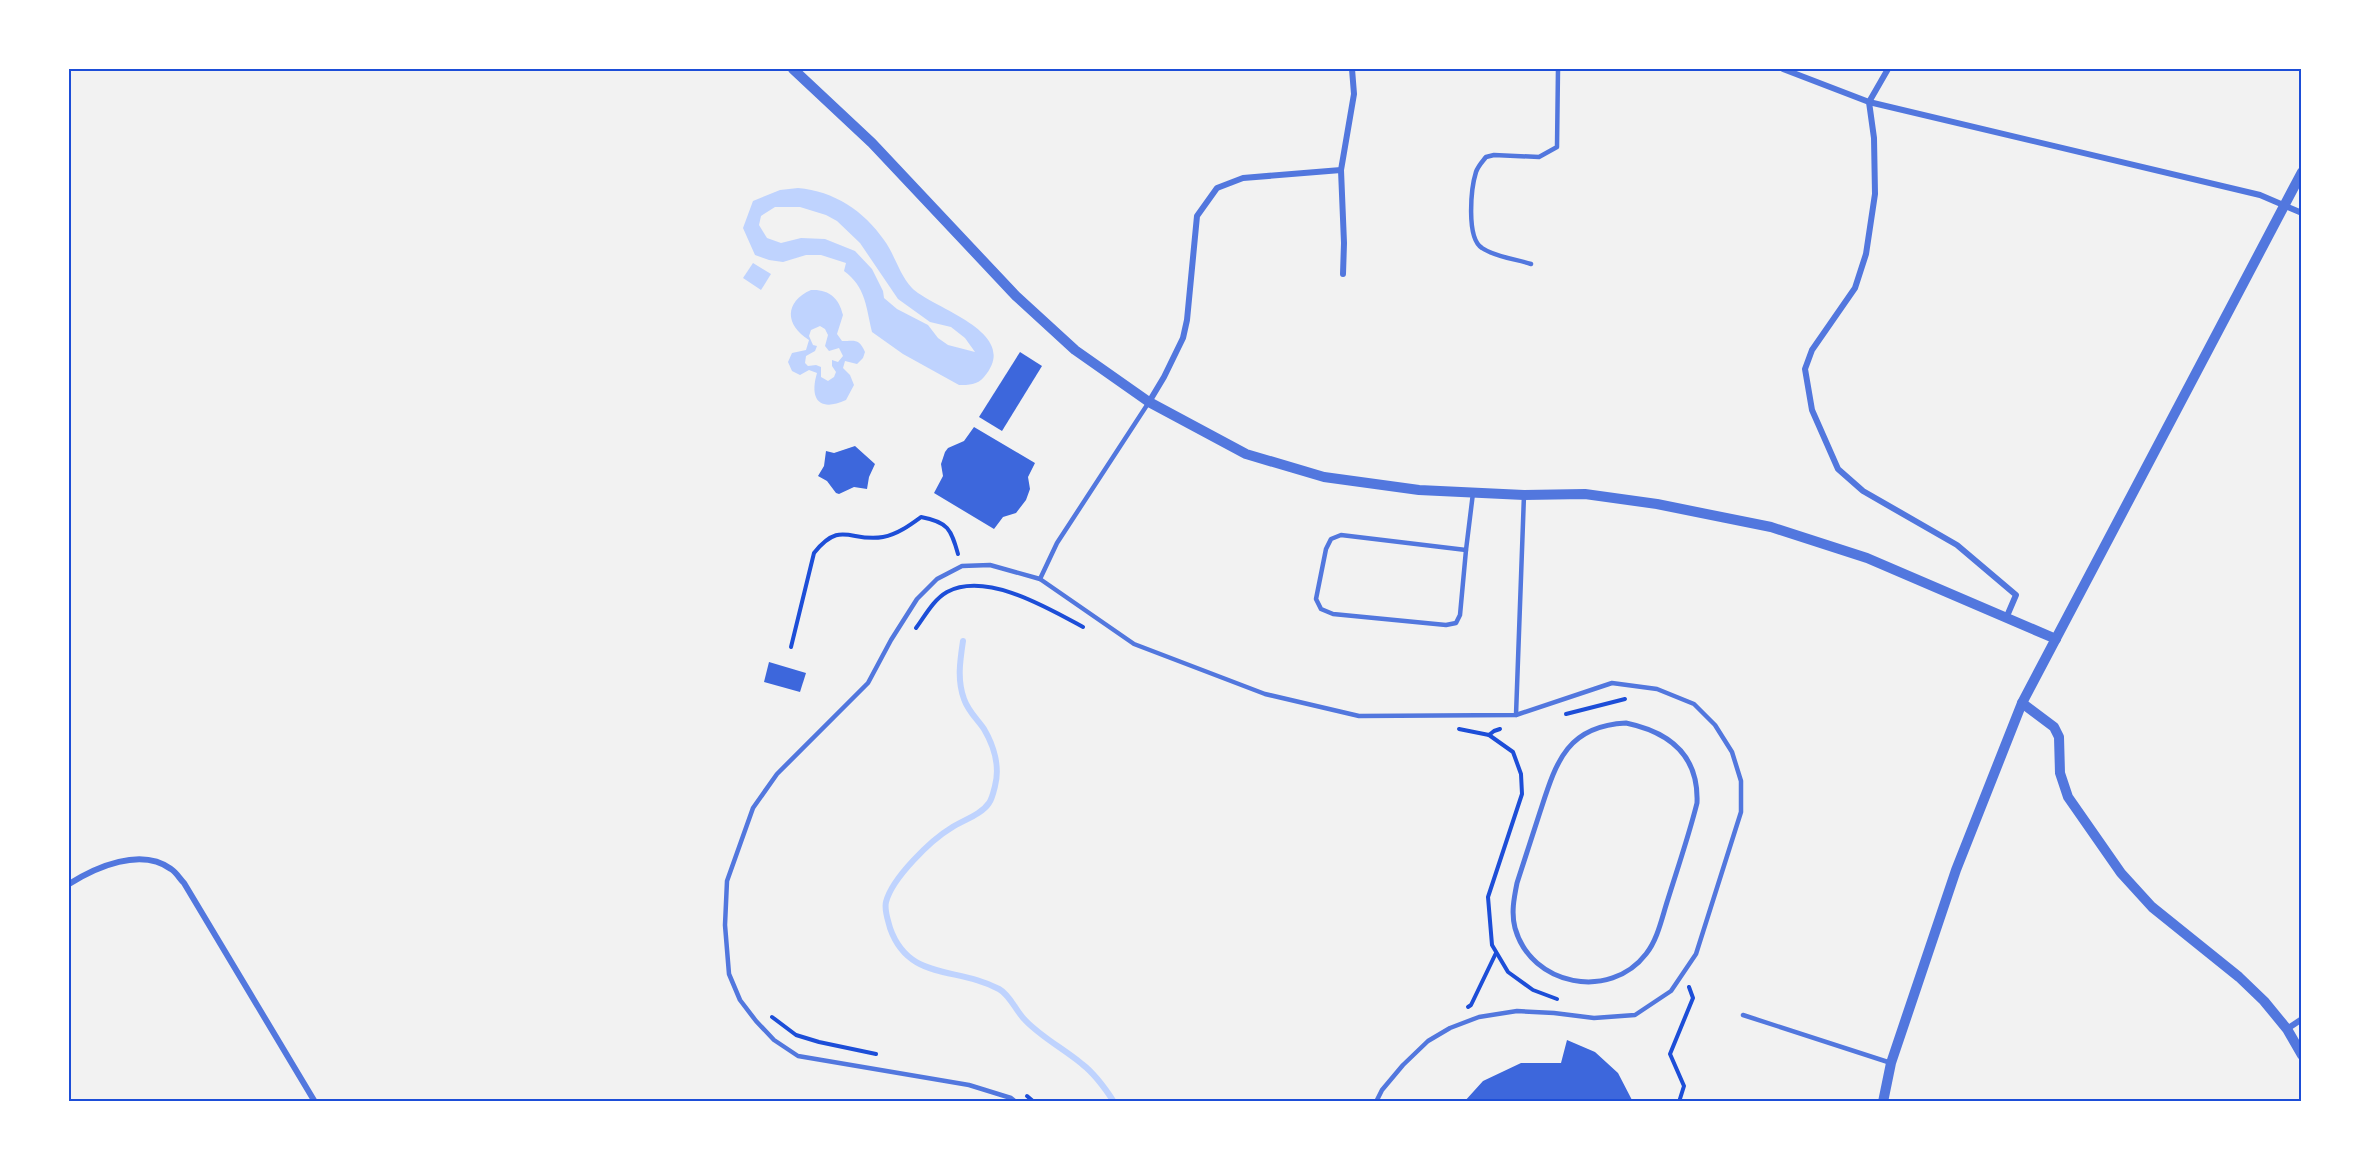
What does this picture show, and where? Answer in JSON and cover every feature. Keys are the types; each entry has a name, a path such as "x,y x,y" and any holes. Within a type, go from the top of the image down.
{"street":[{"path":"793,69 872,143 1016,296 1075,350 1149,402 1246,454 1324,477 1419,490 1524,495 1585,494 1657,504 1771,527 1867,558 2007,616 2056,639"},
{"path":"1343,274 1341,170 1354,94 1352,69"},
{"path":"1783,69 1869,102 2260,195 2302,213"},
{"path":"1888,69 1869,102 1874,138 1875,194 1866,254 1855,288 1812,350 1805,369 1812,410 1838,469 1863,491 1957,545 2016,595 2007,616"},
{"path":"1149,402 1183,338 1187,320 1197,216 1217,188 1243,178 1341,170"},
{"path":"1883,1102 1891,1064 1956,870 2022,703 2302,172"},
{"path":"2022,703 2054,726 2059,737 2060,773 2068,797 2121,873 2152,907 2239,977 2264,1002 2287,1029 2302,1055"},
{"path":"1626,723 1644,727 1674,743 1685,756 1694,773 1698,788 1693,819 1657,933 1647,954 1629,972 1603,982 1576,982 1543,968 1526,951 1515,929 1513,916 1517,883 1554,770 1566,750 1577,740 1594,728 1626,723"},
{"path":"69,884 86,874 116,863 140,860 171,869 183,883 315,1102"},
{"path":"2287,1029 2302,1019"}],"lane":[{"path":"1531,264 1491,253 1475,242 1472,232 1472,195 1476,173 1486,157 1494,155 1539,157 1557,147 1558,69"},
{"path":"1040,579 1057,543 1149,402"},
{"path":"1466,550 1341,535 1331,538 1326,549 1316,600 1321,609 1333,614 1446,625 1456,624 1460,615 1473,493"},
{"path":"1516,715 1524,495"},
{"path":"1016,1102 1011,1098 969,1085 798,1056 774,1040 756,1021 740,1000 729,974 725,925 727,881 753,808 777,774 868,683 917,599 937,579 962,566 990,565 1040,579 1134,644 1265,694 1359,716 1516,715 1612,683 1658,689 1676,696 1694,704 1715,725 1732,752 1741,781 1741,812 1696,954 1671,991 1635,1015 1594,1018 1554,1012 1517,1011 1479,1017 1450,1028 1428,1041 1403,1065 1382,1090 1376,1102"},
{"path":"1743,1015 1891,1064"}],"path":[{"path":"791,647 814,553 823,541 838,533 882,538 903,530 921,517 939,520 951,531 962,566"},
{"path":"911,635 935,602 945,593 961,586 982,586 1017,594 1062,615"},
{"path":"1489,735 1513,752 1521,774 1522,794 1488,897 1492,945 1508,972 1533,990 1548,997 1564,1000"},
{"path":"1679,1102 1684,1086 1670,1054 1693,998 1684,972"},
{"path":"765,1009 796,1035 885,1056"},
{"path":"1022,1092 1034,1102"}],"water":[{"path":"798,188 824,193 847,204 867,220 888,246 912,288 984,335 992,347 993,361 984,377 976,383 959,385 903,354 872,332 861,291 844,271 846,263 821,255 806,255 783,262 755,255 743,228 753,201 780,190","holes":["775,207 800,207 837,221 860,243 898,299 930,322 951,327 965,338 975,352 948,345 938,338 928,325 897,309 884,298 872,269 855,251 825,239 801,238 781,243 767,238 759,225 761,216"]},
{"path":"753,263 771,274 761,290 743,278"},
{"path":"811,290 817,290 828,293 836,299 843,315 837,334 842,341 859,342 865,352 857,364 845,361 843,368 850,375 854,385 846,400 829,405 823,404 816,397 814,390 817,373 809,370 800,375 792,371 788,362 792,353 806,350 809,340 795,328 792,321 792,307 802,295","holes":["820,326 828,335 825,346 829,351 839,348 843,356 838,362 832,360 832,366 836,372 834,377 828,381 821,377 821,367 808,366 805,363 806,356 815,351 817,346 813,345 809,336 811,330"]}],"building":[{"path":"1020,352 1042,366 1002,431 979,417"},
{"path":"974,427 1035,463 1028,477 1030,489 1026,500 1016,513 1003,517 994,529 934,493 943,476 941,464 945,452 948,448 964,441"},
{"path":"855,446 875,464 867,489 854,487 839,494 836,493 827,481 818,476 824,466 826,451 834,453"},
{"path":"769,662 806,673 800,692 764,682"},
{"path":"1567,1040 1595,1052 1618,1073 1633,1102 1464,1102 1483,1081 1521,1063 1561,1063"}],"waterway":[{"path":"963,641 960,685 968,707 991,742 997,771 994,790 986,807 943,834 923,850 904,871 886,902 890,928 898,945 909,957 922,965 983,982 1003,992 1031,1026 1091,1072 1114,1102"}]}
